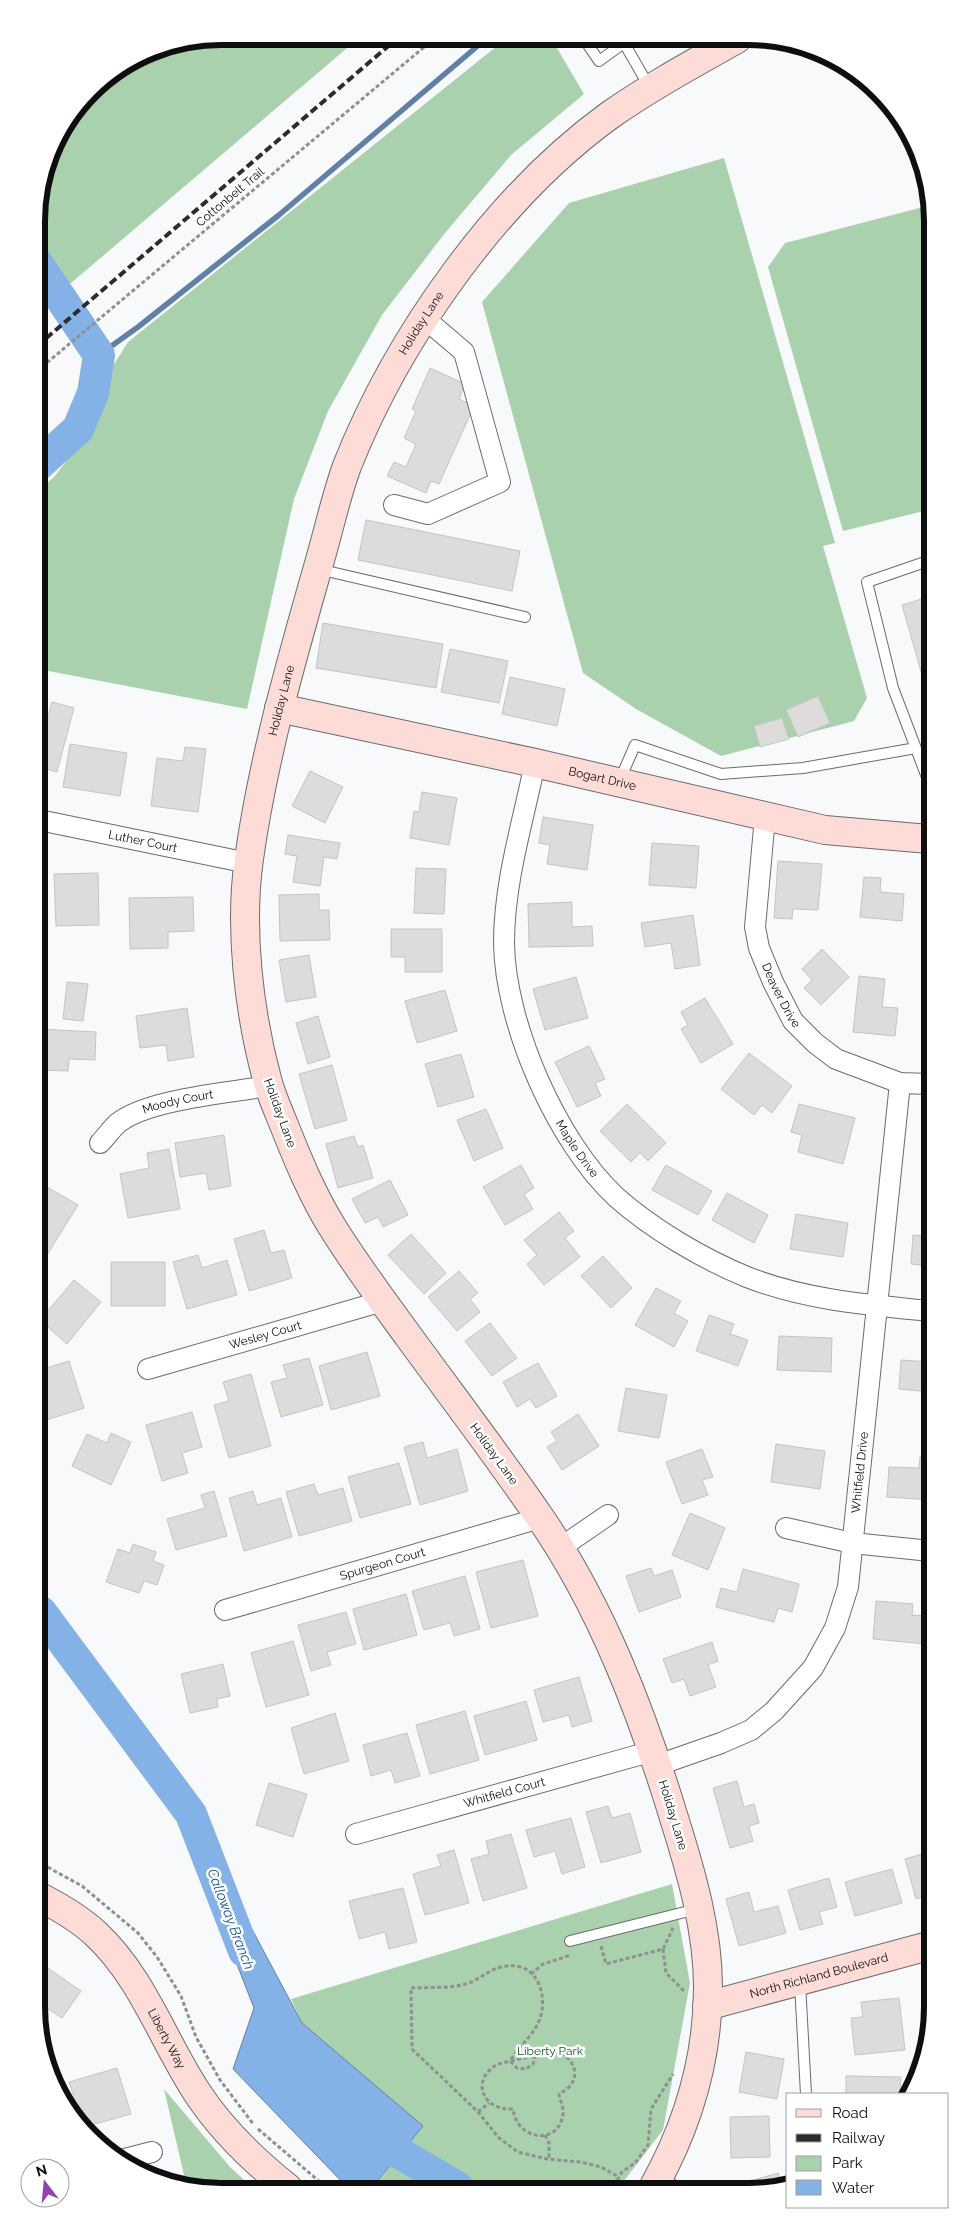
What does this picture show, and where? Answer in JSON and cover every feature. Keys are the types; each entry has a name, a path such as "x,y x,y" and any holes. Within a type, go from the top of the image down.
{"street":[{"name":"Holiday Lane","path":"662,2183 690,2109 702,2048 695,2002 706,1964 698,1908 685,1853 656,1758 634,1702 577,1575 540,1518 383,1301 330,1224 301,1168 268,1086 254,1024 245,933 248,863 279,708 346,469 375,403 423,317 463,263 552,163 606,118 650,89 728,45"},
{"path":"394,505 428,514 500,482 464,352 423,317"},
{"name":"Bogart Drive","path":"279,708 535,763 825,830 924,840"},
{"name":"Maple Drive","path":"535,763 507,895 504,944 513,1007 532,1070 555,1115 591,1168 616,1197 696,1253 748,1277 812,1296 877,1306 924,1310"},
{"name":"Deaver Drive","path":"765,817 755,927 759,948 773,982 793,1021 815,1043 836,1059 900,1083 924,1084"},
{"name":"Luther Court","path":"45,821 248,863"},
{"name":"Whitfield Drive","path":"656,1758 720,1743 751,1730 774,1711 813,1668 834,1628 848,1587 900,1083"},
{"name":"Moody Court","path":"100,1143 118,1124 133,1114 154,1106 268,1086"},
{"name":"Wesley Court","path":"148,1369 383,1301"},
{"path":"560,1548 608,1515"},
{"name":"Spurgeon Court","path":"225,1610 540,1518"},
{"path":"786,1528 852,1543 924,1550"},
{"name":"Whitfield Court","path":"356,1834 656,1758"},
{"name":"Liberty Way","path":"45,1900 72,1915 95,1934 115,1955 139,1989 197,2092 215,2118 265,2170 282,2183"},
{"name":"North Richland Boulevard","path":"695,2002 800,1980 924,1947"},
{"path":"130,2157 152,2152"}],"lane":[{"path":"589,45 599,61 622,45"},
{"path":"630,45 650,89"},
{"path":"924,562 867,582 893,688 924,769"},
{"path":"317,569 525,617"},
{"path":"619,783 635,745 721,774 803,768 916,748"},
{"path":"570,1941 698,1908"},
{"path":"800,1980 806,2093"}],"path":[{"name":"Cottonbelt Trail","path":"45,364 427,45"},
{"path":"45,1866 82,1886 138,1933 157,1957 181,1996 196,2037 220,2080 255,2126 322,2183"},
{"path":"670,1916 673,1931 663,1949 666,1973 695,2002"},
{"path":"592,1948 601,1946 606,1964 663,1949"},
{"path":"531,1974 543,1964 576,1953"},
{"path":"510,2061 516,2050 538,2023 541,2013 542,1992 540,1985 531,1974 524,1969 507,1966 496,1968 469,1983 411,1988 411,2046 425,2063 478,2112 499,2138 518,2152 549,2159 601,2166 619,2177"},
{"path":"548,2052 562,2053 572,2061 574,2067 572,2082 559,2094 563,2112 562,2120 558,2127 545,2135 538,2136 524,2132 516,2120 514,2109 500,2109 489,2103 483,2092 484,2078 492,2068 510,2061 548,2052"},
{"path":"510,2061 517,2068 526,2069 534,2064 536,2055"},
{"path":"616,2183 622,2172 635,2163 648,2145 651,2109 676,2069"},
{"path":"478,2112 489,2103"},
{"path":"545,2135 549,2143 549,2159"}],"green space":[{"path":"209,45 351,45 45,305 45,209 48,187 54,164 63,143 81,114 96,96 114,81 143,63 164,54 187,48"},
{"path":"498,45 555,45 584,94 511,155 445,233 382,315 328,411 294,499 247,709 45,670 45,485 54,477 93,427 111,369 128,342"},
{"path":"724,158 835,543 823,546 867,698 854,721 721,756 636,709 583,673 482,302 569,203"},
{"path":"924,207 924,511 843,531 768,267 785,243"},
{"name":"Liberty Park","path":"672,1884 690,1983 663,2130 622,2183 377,2183 423,2126 302,2023 291,1999"},
{"path":"164,2089 230,2167 248,2183 209,2183 185,2180"}],"water":[{"path":"239,1905 302,2023 423,2126 376,2183 343,2183 233,2069 254,2008 217,1913"}],"building":[{"path":"430,368 465,384 459,399 474,406 439,484 431,481 426,493 387,476 394,462 406,467 416,444 404,438 416,411 412,409"},
{"path":"366,520 520,551 512,591 358,560"},
{"path":"924,598 924,682 902,605"},
{"path":"323,623 443,644 436,688 316,668"},
{"path":"450,649 508,661 499,703 441,692"},
{"path":"510,677 565,689 557,726 502,714"},
{"path":"818,696 830,723 798,737 786,710"},
{"path":"52,702 74,708 57,772 45,769 45,716 48,717"},
{"path":"782,718 789,739 760,747 754,726"},
{"path":"70,744 127,753 120,796 63,787"},
{"path":"185,747 206,749 198,812 151,806 157,758 183,761"},
{"path":"310,771 343,787 325,823 292,806"},
{"path":"422,792 457,798 449,845 410,838 414,811 419,812"},
{"path":"543,817 593,825 587,870 547,864 550,845 539,843"},
{"path":"288,835 340,843 337,859 324,857 320,886 293,882 297,856 285,854"},
{"path":"652,843 699,846 696,888 649,885"},
{"path":"778,861 822,864 818,910 793,909 792,919 774,918"},
{"path":"416,868 446,869 444,914 414,913"},
{"path":"98,873 99,925 56,926 54,874"},
{"path":"864,877 881,878 880,892 904,894 902,921 860,917"},
{"path":"319,894 319,910 329,910 330,940 280,941 279,895"},
{"path":"193,897 194,931 168,932 168,948 130,949 129,898"},
{"path":"572,902 572,927 592,926 593,946 529,947 528,904"},
{"path":"693,915 700,965 675,969 671,943 645,947 641,923"},
{"path":"391,929 442,929 442,972 405,972 405,957 391,957"},
{"path":"822,949 849,977 821,1005 804,988 812,980 802,969"},
{"path":"309,955 316,997 286,1002 279,960"},
{"path":"859,976 885,979 882,1007 898,1008 895,1036 853,1032"},
{"path":"576,977 588,1018 545,1030 533,989"},
{"path":"67,982 88,984 83,1021 63,1019"},
{"path":"445,990 457,1031 417,1043 405,1001"},
{"path":"705,998 733,1044 701,1063 681,1029 688,1025 681,1012"},
{"path":"922,998 924,998 924,1043 922,1043"},
{"path":"187,1008 194,1057 168,1061 166,1045 140,1048 136,1016"},
{"path":"318,1016 330,1057 308,1064 296,1023"},
{"path":"45,1029 96,1032 95,1060 69,1059 68,1071 45,1070"},
{"path":"589,1046 605,1079 595,1083 601,1096 577,1107 555,1062"},
{"path":"749,1053 792,1086 772,1113 762,1105 754,1115 721,1089"},
{"path":"461,1054 474,1097 438,1107 425,1064"},
{"path":"332,1065 347,1120 315,1129 299,1074"},
{"path":"627,1104 666,1143 648,1161 640,1153 631,1162 600,1131"},
{"path":"799,1104 855,1118 843,1164 798,1152 802,1135 791,1132"},
{"path":"486,1109 503,1148 474,1161 457,1120"},
{"path":"224,1135 231,1186 209,1190 206,1173 180,1177 175,1143"},
{"path":"354,1136 358,1147 363,1145 373,1178 338,1188 326,1144"},
{"path":"169,1149 180,1209 128,1218 120,1174 149,1168 147,1153"},
{"path":"521,1165 534,1188 524,1194 533,1209 505,1225 483,1187"},
{"path":"666,1165 712,1191 698,1215 652,1190"},
{"path":"390,1180 408,1215 383,1227 378,1217 365,1223 352,1199"},
{"path":"47,1187 78,1205 47,1255 45,1254 45,1190"},
{"path":"727,1193 768,1215 754,1243 712,1220"},
{"path":"559,1212 574,1231 565,1238 580,1257 544,1285 527,1264 537,1255 524,1240"},
{"path":"796,1214 848,1223 843,1257 790,1249"},
{"path":"264,1230 271,1253 284,1250 292,1278 249,1291 234,1239"},
{"path":"411,1234 446,1273 424,1294 388,1255"},
{"path":"913,1235 924,1236 924,1265 911,1264"},
{"path":"198,1255 202,1268 227,1260 237,1295 187,1309 173,1262"},
{"path":"603,1256 632,1288 611,1308 581,1276"},
{"path":"111,1262 165,1262 165,1306 111,1306"},
{"path":"459,1271 478,1293 470,1299 480,1312 457,1331 428,1297"},
{"path":"74,1280 101,1302 67,1344 45,1324 45,1314"},
{"path":"656,1288 681,1301 674,1313 688,1321 674,1347 635,1325"},
{"path":"709,1315 734,1324 730,1334 748,1340 738,1366 696,1351"},
{"path":"490,1323 517,1358 492,1376 465,1341"},
{"path":"779,1336 832,1338 831,1372 777,1370"},
{"path":"367,1352 380,1396 331,1410 319,1366"},
{"path":"309,1358 323,1405 281,1417 271,1382 287,1378 283,1365"},
{"path":"901,1360 924,1362 924,1391 899,1389"},
{"path":"69,1361 84,1408 45,1420 45,1368"},
{"path":"538,1363 557,1396 536,1408 530,1399 517,1407 503,1382"},
{"path":"251,1374 271,1446 229,1458 214,1405 229,1401 223,1382"},
{"path":"626,1388 667,1395 659,1438 618,1431"},
{"path":"192,1412 202,1447 182,1453 188,1473 162,1481 146,1425"},
{"path":"578,1414 599,1446 562,1470 547,1447 557,1441 551,1432"},
{"path":"111,1433 131,1442 111,1485 72,1466 87,1434 107,1443"},
{"path":"423,1442 427,1458 457,1449 468,1491 420,1505 404,1447"},
{"path":"776,1444 825,1451 820,1489 771,1482"},
{"path":"702,1449 713,1477 702,1480 708,1495 682,1504 666,1462"},
{"path":"920,1457 924,1457 924,1500 887,1497 889,1467 919,1468"},
{"path":"399,1463 411,1504 360,1518 348,1477"},
{"path":"314,1484 318,1495 343,1488 352,1521 299,1536 286,1492"},
{"path":"214,1491 227,1536 176,1550 167,1519 205,1508 201,1495"},
{"path":"253,1491 257,1505 281,1498 292,1537 244,1551 229,1498"},
{"path":"690,1513 725,1528 708,1570 672,1555"},
{"path":"133,1544 156,1552 153,1561 164,1565 157,1585 144,1581 139,1593 106,1582 118,1549 130,1553"},
{"path":"523,1560 538,1616 491,1628 476,1572"},
{"path":"651,1568 654,1576 672,1570 681,1597 639,1612 626,1576"},
{"path":"743,1569 799,1584 792,1612 778,1608 774,1622 716,1607 721,1588 737,1592"},
{"path":"465,1576 480,1629 454,1636 450,1623 424,1630 412,1591"},
{"path":"406,1594 417,1635 364,1650 353,1609"},
{"path":"876,1601 913,1604 912,1615 924,1616 924,1644 873,1639"},
{"path":"346,1612 356,1644 327,1652 331,1665 311,1671 298,1625"},
{"path":"293,1641 309,1695 266,1707 251,1653"},
{"path":"712,1642 718,1661 708,1665 716,1687 690,1696 684,1679 672,1683 663,1659"},
{"path":"223,1664 230,1696 217,1699 218,1707 190,1713 181,1674"},
{"path":"579,1677 592,1721 572,1727 569,1715 543,1722 534,1690"},
{"path":"526,1701 537,1740 485,1755 474,1716"},
{"path":"465,1711 479,1760 430,1774 416,1725"},
{"path":"335,1713 349,1761 304,1774 291,1728"},
{"path":"407,1733 420,1776 395,1783 391,1770 371,1776 363,1745"},
{"path":"737,1781 744,1807 754,1804 759,1823 749,1826 753,1841 730,1848 713,1788"},
{"path":"269,1783 307,1794 293,1837 256,1825"},
{"path":"608,1806 612,1818 630,1813 641,1852 601,1863 586,1812"},
{"path":"571,1818 585,1867 562,1874 555,1851 534,1857 526,1830"},
{"path":"511,1834 527,1888 483,1901 471,1859 489,1854 486,1841"},
{"path":"454,1850 469,1903 425,1915 413,1874 441,1866 437,1855"},
{"path":"924,1853 924,1896 916,1899 905,1859"},
{"path":"892,1869 902,1903 855,1916 845,1882"},
{"path":"829,1878 837,1907 819,1912 823,1924 800,1930 788,1890"},
{"path":"403,1888 417,1942 389,1949 385,1932 359,1939 349,1901"},
{"path":"749,1892 754,1912 778,1906 786,1933 739,1946 726,1899"},
{"path":"45,1966 81,1991 62,2018 45,2007"},
{"path":"899,1998 905,2050 855,2055 851,2018 863,2017 861,2002"},
{"path":"746,2052 784,2059 777,2099 739,2092"},
{"path":"117,2068 131,2114 91,2125 78,2110 69,2082"},
{"path":"846,2076 901,2077 900,2093 846,2093"},
{"path":"769,2116 770,2157 731,2158 730,2117"},
{"path":"778,2173 780,2180 760,2183 744,2183"}],"waterway":[{"path":"99,355 138,327 279,215 479,45"},
{"name":"Calloway Branch","path":"45,275 99,355 93,393 78,429 45,459"},
{"name":"Calloway Branch","path":"45,1617 191,1814 244,1951"},
{"name":"Calloway Branch","path":"362,2131 450,2183"}],"railway":[{"path":"45,339 390,45"}]}
